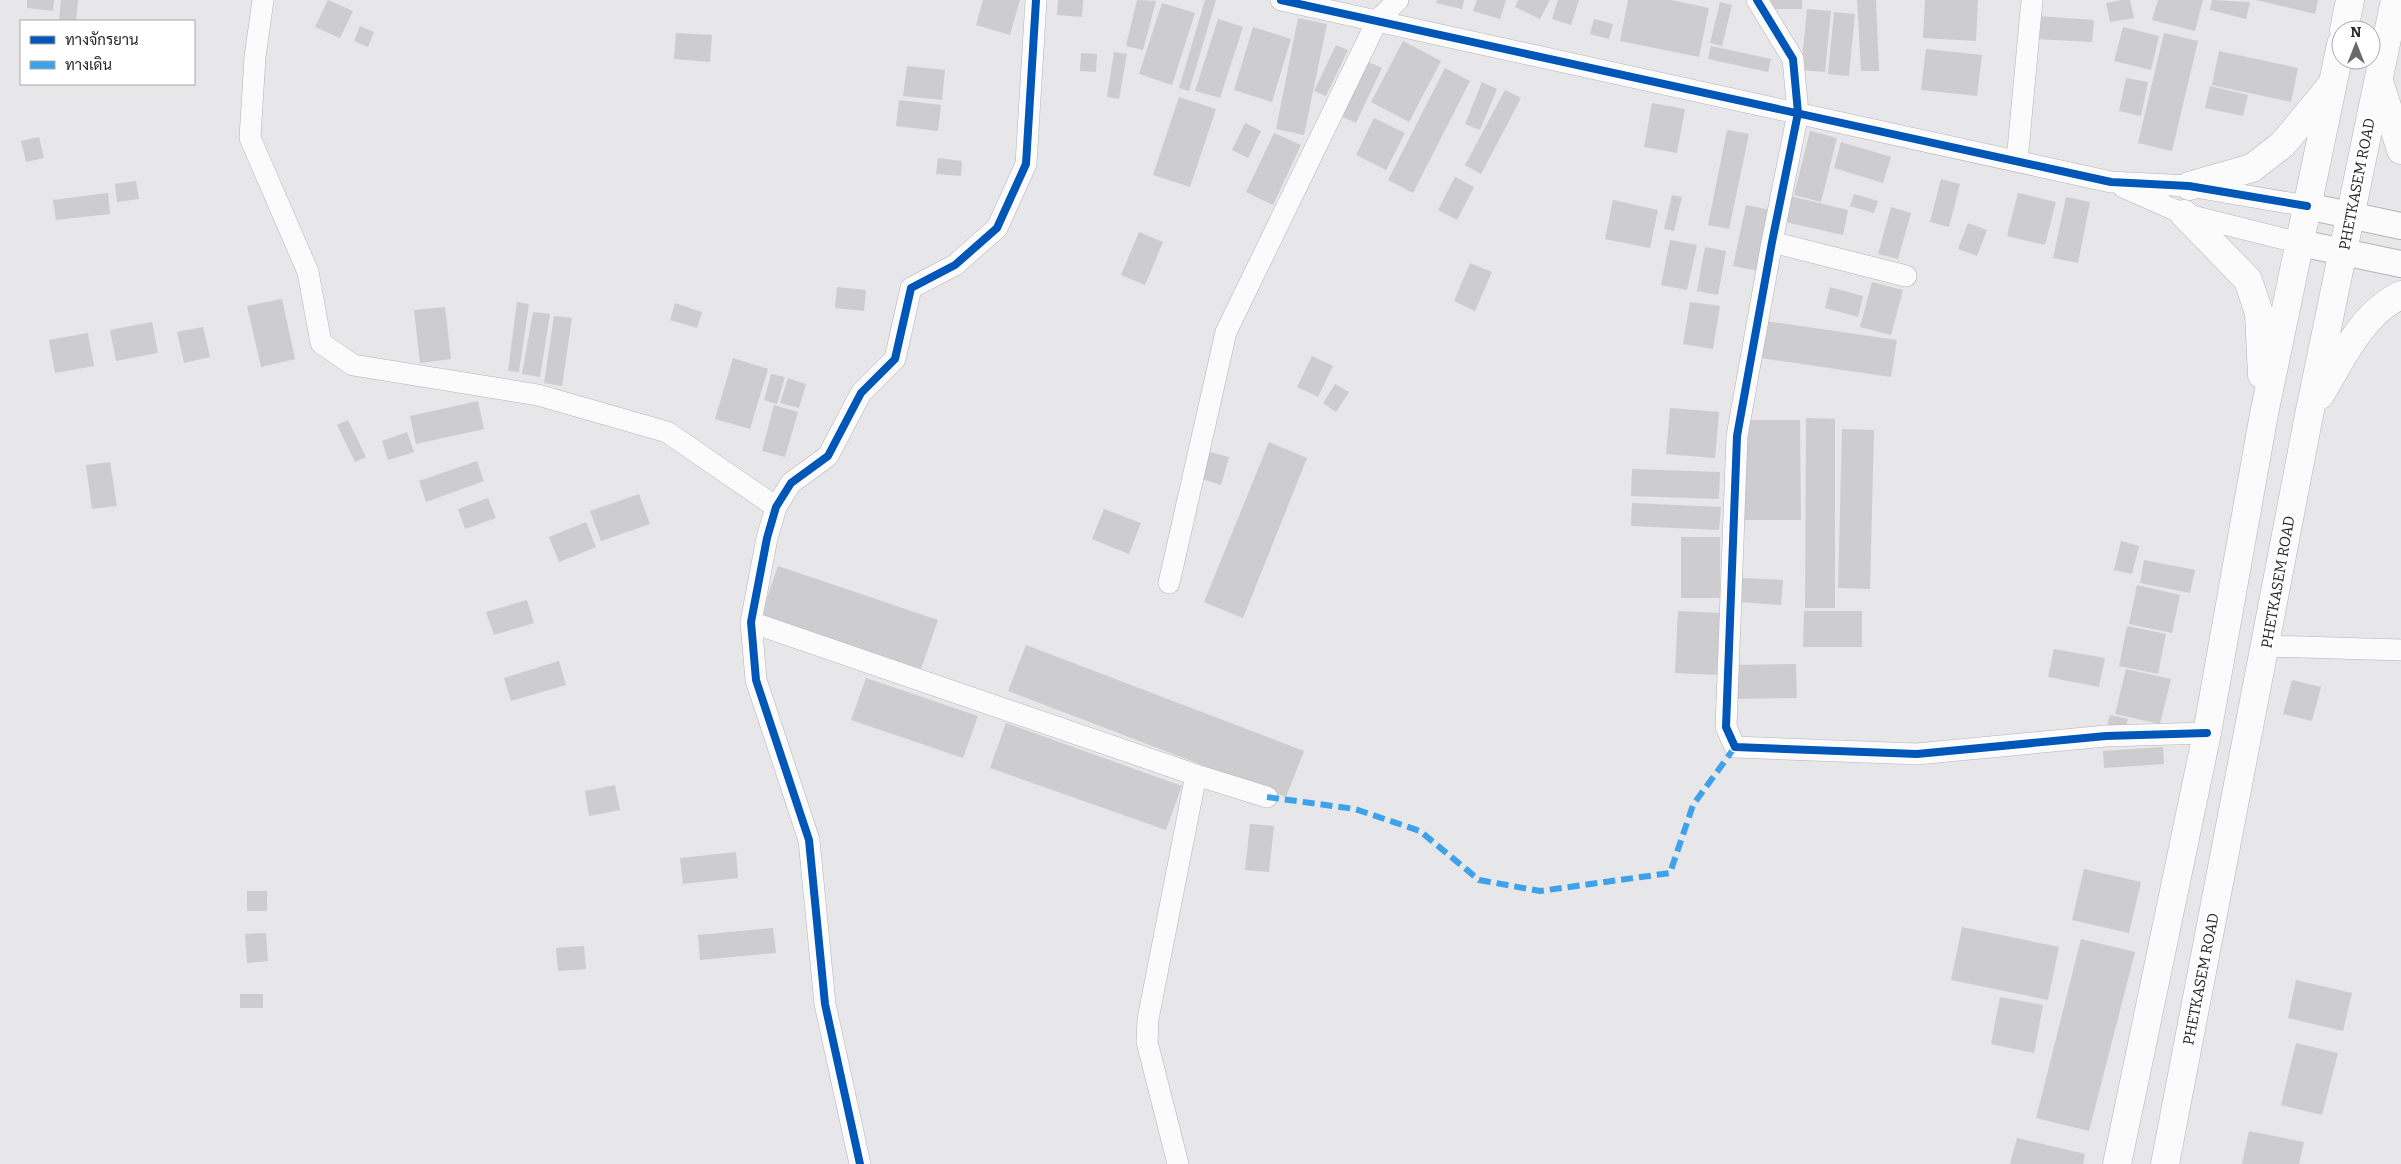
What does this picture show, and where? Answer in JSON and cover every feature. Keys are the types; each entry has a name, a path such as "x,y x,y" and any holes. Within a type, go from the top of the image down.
{"highway":[{"path":"2346,20 2350,0"},
{"name":"PHETKASEM ROAD","path":"2165,1164 2309,415 2395,0"},
{"path":"2117,1164 2207,733 2264,414 2335,70"},
{"path":"2378,79 2401,150"},
{"path":"2189,186 2252,168 2283,144 2332,85"},
{"path":"2184,214 2248,280 2259,313 2264,414"},
{"path":"2309,415 2357,333 2389,301 2401,295"}],"main road":[{"path":"2307,206 2401,226"},
{"path":"2300,243 2401,264"}],"street":[{"path":"263,0 255,57 250,138 308,272 320,343 353,365 538,395 667,432 776,508"},
{"path":"860,1164 825,1004 809,840 756,680 751,622 767,538 776,508 791,483 828,456 861,393 895,359 911,288 955,265 997,228 1026,164 1036,0"},
{"path":"1281,0 2111,182 2189,186 2307,206"},
{"path":"1169,583 1226,332 1377,21 1398,0"},
{"path":"1757,0 1794,59 1798,113 1772,242 1737,436 1726,727 1734,747 1917,754 2106,736 2207,733"},
{"path":"2017,161 2032,0"},
{"path":"2111,182 2184,214 2300,243"},
{"path":"1772,242 1906,276"},
{"path":"751,622 1196,775 1267,797"},
{"path":"2266,646 2401,650"},
{"path":"1178,1164 1147,1042 1148,1019 1196,775"}],"building":[{"path":"27,0 54,0 53,11 27,8"},
{"path":"61,0 78,0 76,20 59,20"},
{"path":"328,0 353,11 340,38 315,27"},
{"path":"983,0 1020,0 1010,35 976,25"},
{"path":"1058,0 1083,0 1082,17 1057,15"},
{"path":"1137,0 1156,1 1143,50 1126,46"},
{"path":"1205,0 1216,0 1189,91 1179,88"},
{"path":"1437,0 1464,0 1462,9 1436,3"},
{"path":"1477,0 1506,0 1500,19 1473,11"},
{"path":"1518,0 1550,0 1540,19 1515,7"},
{"path":"1558,0 1579,0 1571,25 1552,19"},
{"path":"1628,0 1671,0 1709,8 1699,57 1620,41"},
{"path":"1770,0 1802,0 1802,9 1769,9"},
{"path":"1857,0 1876,0 1879,71 1861,71"},
{"path":"1925,0 1978,0 1976,41 1923,38"},
{"path":"2130,0 2134,18 2110,22 2106,3"},
{"path":"2158,0 2203,0 2195,31 2152,20"},
{"path":"2212,0 2250,2 2246,19 2210,10"},
{"path":"2256,0 2318,0 2315,14"},
{"path":"1720,2 1732,5 1722,46 1710,43"},
{"path":"1162,3 1195,13 1172,85 1139,74"},
{"path":"1807,9 1831,11 1825,72 1801,70"},
{"path":"1834,12 1855,14 1849,76 1828,74"},
{"path":"2037,16 2094,20 2092,42 2035,39"},
{"path":"1298,18 1327,24 1304,135 1276,129"},
{"path":"1218,19 1243,27 1220,98 1195,91"},
{"path":"1594,19 1613,24 1609,39 1590,34"},
{"path":"360,26 374,32 368,47 354,41"},
{"path":"1253,27 1291,39 1272,102 1234,90"},
{"path":"2123,27 2159,36 2151,70 2114,61"},
{"path":"676,33 712,35 710,62 674,59"},
{"path":"2164,33 2198,41 2172,151 2138,143"},
{"path":"1403,41 1441,61 1409,122 1371,102"},
{"path":"1336,45 1348,50 1326,96 1314,91"},
{"path":"1711,46 1771,59 1768,72 1708,59"},
{"path":"1926,49 1982,55 1977,96 1921,90"},
{"path":"2219,51 2298,68 2291,102 2212,85"},
{"path":"1114,52 1127,54 1119,99 1107,97"},
{"path":"1081,53 1097,54 1096,72 1080,71"},
{"path":"1362,59 1382,68 1356,123 1336,114"},
{"path":"907,66 945,70 942,100 903,96"},
{"path":"1445,68 1470,81 1413,193 1388,180"},
{"path":"2126,78 2148,82 2141,116 2119,111"},
{"path":"1482,82 1497,89 1480,130 1465,124"},
{"path":"2210,86 2248,95 2243,116 2205,108"},
{"path":"1505,90 1521,98 1481,174 1465,165"},
{"path":"1179,97 1216,109 1190,187 1153,175"},
{"path":"899,100 941,105 938,131 896,126"},
{"path":"1652,103 1685,109 1677,153 1644,147"},
{"path":"1374,118 1405,133 1386,170 1356,155"},
{"path":"1245,123 1261,131 1248,158 1232,150"},
{"path":"1727,130 1749,134 1729,229 1708,225"},
{"path":"1810,131 1837,138 1821,202 1794,195"},
{"path":"1274,133 1301,145 1273,205 1246,192"},
{"path":"39,137 44,158 26,162 21,141"},
{"path":"1841,142 1891,157 1883,183 1834,168"},
{"path":"938,158 962,161 961,176 936,174"},
{"path":"1455,177 1474,187 1457,220 1438,210"},
{"path":"1941,179 1960,184 1949,227 1930,222"},
{"path":"136,181 139,199 117,202 115,184"},
{"path":"108,193 110,214 56,220 53,200"},
{"path":"2018,193 2056,202 2045,245 2007,236"},
{"path":"1854,194 1878,201 1874,213 1850,206"},
{"path":"1672,195 1682,197 1674,231 1664,229"},
{"path":"1790,196 1848,210 1843,235 1785,222"},
{"path":"2066,197 2090,202 2078,263 2053,258"},
{"path":"1613,200 1658,210 1650,248 1605,239"},
{"path":"1746,205 1771,210 1758,271 1733,266"},
{"path":"1891,207 1911,213 1898,259 1878,254"},
{"path":"1968,223 1987,230 1977,256 1958,249"},
{"path":"1139,232 1163,242 1145,285 1121,275"},
{"path":"1670,240 1697,245 1687,290 1661,285"},
{"path":"1705,247 1726,251 1718,295 1697,291"},
{"path":"1470,263 1492,272 1475,311 1454,301"},
{"path":"1872,282 1903,290 1891,335 1860,327"},
{"path":"837,287 866,290 864,311 835,308"},
{"path":"1830,287 1863,296 1858,317 1825,308"},
{"path":"282,299 295,359 261,367 247,306"},
{"path":"517,302 529,304 519,372 508,371"},
{"path":"1690,302 1720,306 1713,349 1683,344"},
{"path":"675,303 702,312 697,328 670,320"},
{"path":"445,307 451,359 420,363 414,310"},
{"path":"533,312 550,314 540,377 522,374"},
{"path":"554,316 572,318 562,386 544,383"},
{"path":"1765,321 1897,340 1891,377 1760,358"},
{"path":"152,322 158,353 116,361 110,330"},
{"path":"203,327 210,357 184,363 177,332"},
{"path":"88,333 94,366 55,373 49,340"},
{"path":"1312,356 1333,366 1318,397 1297,387"},
{"path":"733,358 768,369 750,429 715,419"},
{"path":"771,374 785,377 777,404 764,400"},
{"path":"788,378 806,384 799,408 780,403"},
{"path":"1335,384 1349,392 1336,412 1323,403"},
{"path":"478,401 484,429 416,444 410,416"},
{"path":"774,405 798,412 785,457 762,451"},
{"path":"1670,408 1719,412 1715,458 1666,454"},
{"path":"1806,418 1835,419 1835,608 1805,608"},
{"path":"348,420 366,457 355,462 337,425"},
{"path":"1741,420 1800,420 1801,520 1741,520"},
{"path":"1842,429 1874,430 1870,589 1838,588"},
{"path":"407,432 414,452 388,460 382,441"},
{"path":"1269,442 1307,458 1243,618 1204,602"},
{"path":"1210,452 1229,457 1221,485 1202,479"},
{"path":"477,461 484,481 426,502 419,481"},
{"path":"110,462 117,506 92,509 86,465"},
{"path":"1632,469 1720,472 1719,499 1631,496"},
{"path":"639,494 650,524 601,541 590,511"},
{"path":"488,498 496,518 465,529 458,509"},
{"path":"1632,503 1721,507 1719,530 1631,526"},
{"path":"1104,509 1141,523 1129,554 1092,539"},
{"path":"586,522 596,547 559,562 549,537"},
{"path":"1681,537 1720,537 1720,598 1681,598"},
{"path":"2121,541 2139,546 2132,574 2114,570"},
{"path":"2144,560 2195,570 2190,593 2140,583"},
{"path":"778,566 938,620 921,669 761,615"},
{"path":"1742,578 1783,580 1781,605 1741,602"},
{"path":"2137,585 2180,595 2172,633 2129,624"},
{"path":"527,600 534,623 494,635 486,612"},
{"path":"1678,611 1720,613 1717,675 1675,673"},
{"path":"1804,611 1862,611 1862,647 1803,647"},
{"path":"2127,626 2166,634 2158,674 2119,666"},
{"path":"1026,645 1304,751 1286,797 1008,691"},
{"path":"2054,649 2105,658 2099,687 2048,677"},
{"path":"559,661 566,685 511,701 504,678"},
{"path":"1796,664 1797,698 1734,699 1734,665"},
{"path":"2126,669 2171,679 2160,724 2115,714"},
{"path":"866,678 978,716 963,758 851,720"},
{"path":"2292,680 2321,687 2312,721 2283,714"},
{"path":"2110,715 2128,719 2125,731 2107,726"},
{"path":"1006,723 1182,786 1166,830 990,768"},
{"path":"2163,747 2164,764 2104,768 2103,751"},
{"path":"615,785 620,810 589,816 585,791"},
{"path":"1250,824 1274,826 1269,872 1245,870"},
{"path":"736,852 738,878 683,884 680,858"},
{"path":"2084,869 2141,882 2129,933 2072,920"},
{"path":"247,891 267,891 267,911 247,911"},
{"path":"1962,927 2059,947 2048,1000 1951,980"},
{"path":"773,928 776,953 700,960 698,935"},
{"path":"266,933 268,961 247,963 245,934"},
{"path":"2081,939 2135,952 2089,1131 2036,1118"},
{"path":"584,946 586,969 558,971 556,948"},
{"path":"2296,980 2352,993 2343,1031 2288,1018"},
{"path":"240,994 263,994 263,1008 240,1008"},
{"path":"2000,997 2043,1005 2034,1053 1991,1044"},
{"path":"2296,1043 2338,1053 2322,1115 2281,1105"},
{"path":"2249,1131 2304,1142 2299,1164 2242,1164"},
{"path":"2017,1138 2085,1154 2083,1164 2010,1164"}],"marked path":[{"path":"1267,797 1355,809 1420,831 1479,880 1540,891 1670,873 1693,805 1735,747"}],"cycle path":[{"path":"860,1164 825,1004 809,840 756,680 751,622 767,538 776,507 791,483 828,456 861,393 895,359 911,288 955,265 997,228 1026,164 1036,0"},
{"path":"1281,0 2111,182 2189,186 2307,206"},
{"path":"1757,0 1793,59 1798,113 1772,242 1737,436 1726,727 1735,747 1917,754 2106,736 2207,733"}]}
